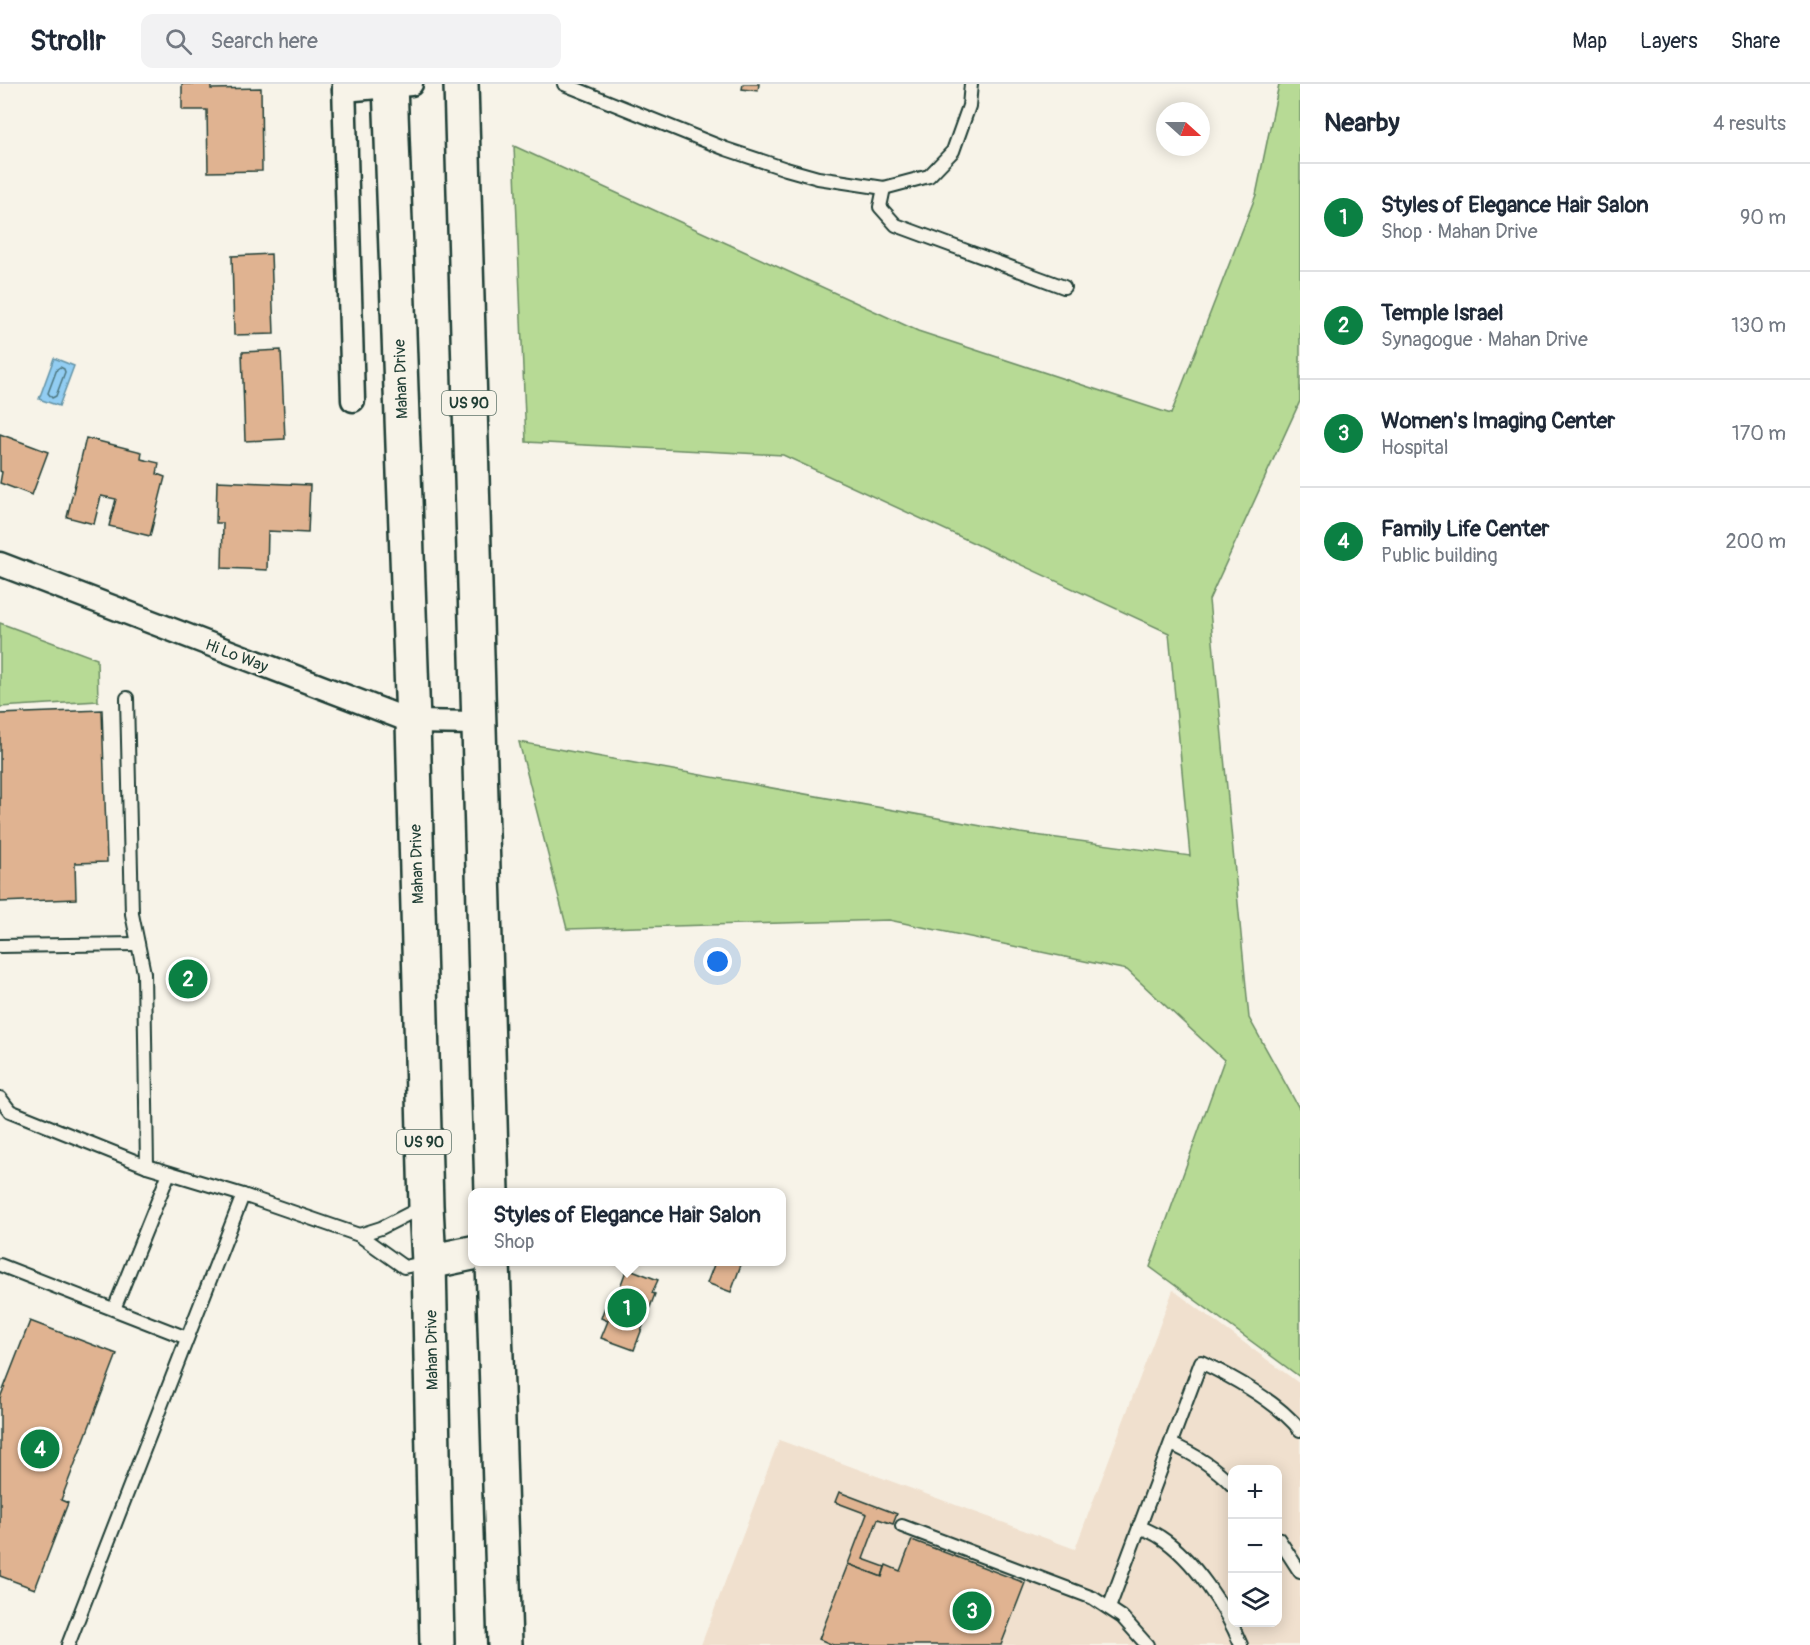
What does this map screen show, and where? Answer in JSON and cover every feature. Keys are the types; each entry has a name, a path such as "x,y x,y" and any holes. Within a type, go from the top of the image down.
{"main road":[{"name":"US 90","path":"461,84 492,1188"},
{"name":"Mahan Drive","path":"397,85 429,1262 437,1645"},
{"path":"429,1262 468,1254"},
{"path":"494,1266 505,1645"}],"street":[{"path":"353,400 344,87 397,85"},
{"name":"Hi Lo Way","path":"0,564 413,722 478,723"}],"lane":[{"path":"564,84 726,149 786,169 818,178 884,188 929,176 953,151 969,106 971,84"},
{"path":"884,188 880,207 896,225 1064,287"},
{"path":"127,698 132,914 144,973 147,1166"},
{"path":"0,946 138,944"},
{"path":"0,1098 10,1111 147,1166 243,1195 359,1235 404,1267 429,1262"},
{"path":"114,1309 169,1173"},
{"path":"68,1645 243,1195"},
{"path":"359,1235 381,1228 426,1206"},
{"path":"0,1265 187,1338"},
{"path":"1109,1608 1201,1362 1259,1395 1300,1430"},
{"path":"1171,1444 1194,1455 1228,1480"},
{"path":"902,1526 1093,1598 1122,1617 1147,1645"},
{"path":"1140,1526 1162,1538 1204,1581 1221,1607 1240,1645"},
{"path":"1282,1544 1300,1572"}],"shaded area":[{"path":"1173,1290 1300,1384 1300,1645 701,1645 779,1440 1075,1549"}],"green space":[{"path":"1279,84 1300,84 1300,401 1209,600 1249,1018 1300,1110 1300,1377 1150,1267 1224,1060 1127,970 889,920 567,929 519,742 1020,833 1190,856 1169,633 783,455 526,442 514,146 918,331 1171,414 1256,195"},
{"path":"0,623 97,659 98,701 0,707"}],"water":[{"path":"54,358 74,366 59,406 39,399"}],"building":[{"path":"182,84 211,84 211,89 261,88 262,171 208,172 207,110 182,110"},
{"path":"743,84 759,84 758,91 742,89"},
{"path":"271,254 274,334 234,335 232,256"},
{"path":"281,350 285,439 245,441 242,352"},
{"path":"0,434 48,452 32,495 0,483 2,472 0,471"},
{"path":"86,438 142,452 141,459 159,463 157,474 165,477 150,536 109,526 116,499 101,496 94,524 67,517"},
{"path":"217,481 310,485 308,533 268,531 267,570 222,568 223,523 216,523"},
{"path":"102,710 107,862 75,863 76,899 0,902 0,714"},
{"path":"713,1266 741,1266 731,1292 707,1283"},
{"path":"627,1268 658,1280 634,1350 601,1338 608,1321 601,1318 609,1295 616,1298"},
{"path":"30,1321 117,1354 61,1500 68,1503 35,1589 0,1576 0,1398"},
{"path":"839,1492 897,1514 893,1524 878,1519 863,1559 885,1567 882,1577 848,1564 867,1514 835,1502"},
{"path":"912,1540 1025,1583 1001,1645 833,1645 819,1639 848,1564 882,1577 886,1565 900,1571"}],"place":[{"name":"Temple Israel","path":"188,979"},
{"name":"Styles of Elegance Hair Salon","path":"627,1308"},
{"name":"Family Life Center","path":"40,1449"},
{"name":"Women's Imaging Center","path":"972,1611"}]}
